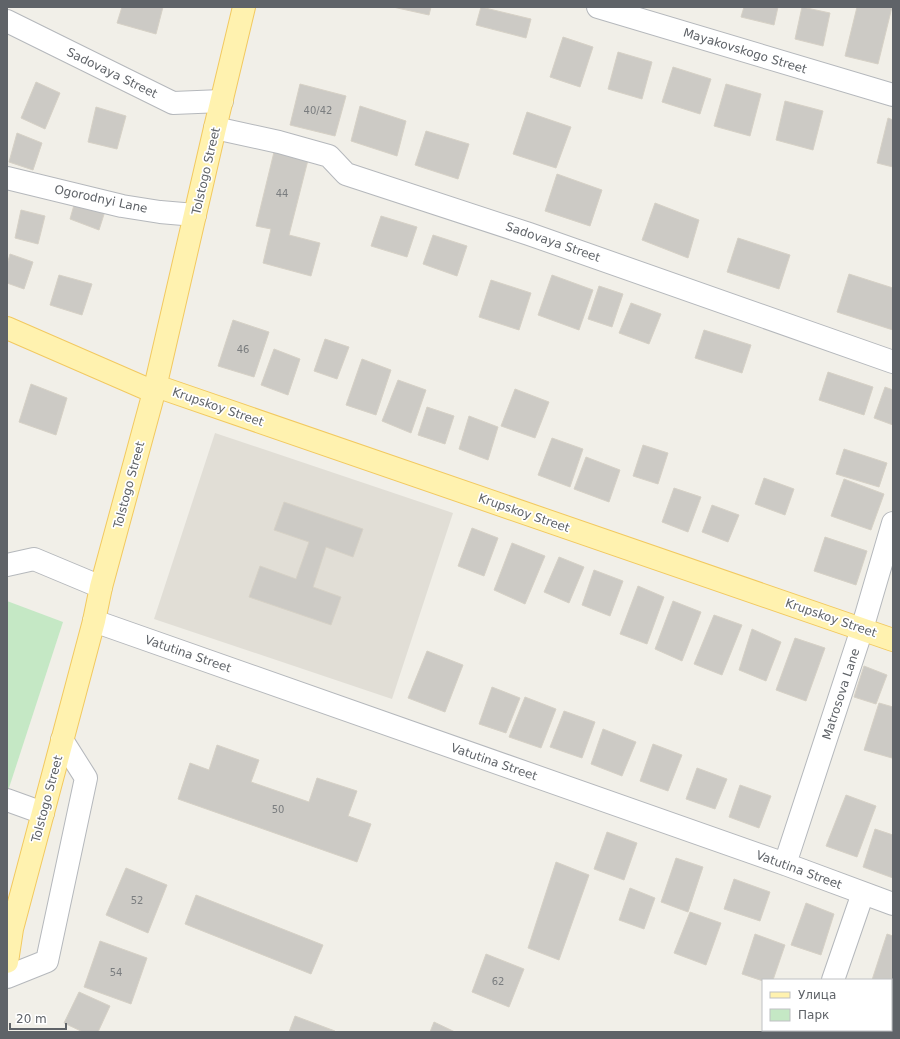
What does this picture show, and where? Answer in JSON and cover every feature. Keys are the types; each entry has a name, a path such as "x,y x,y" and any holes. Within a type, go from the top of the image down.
{"main road":[{"name":"Tolstogo Street","path":"7,962 10,928 43,813 94,621 101,587 155,389 244,7"},
{"name":"Krupskoy Street","path":"7,328 155,389 893,640"}],"street":[{"name":"Mayakovskogo Street","path":"598,7 893,95"},
{"name":"Sadovaya Street","path":"7,21 173,103 222,101"},
{"name":"Sadovaya Street","path":"215,128 279,142 329,156 346,174 529,234 893,362"},
{"name":"Ogorodnyi Lane","path":"7,178 122,206 160,212 196,215"},
{"name":"Matrosova Lane","path":"785,864 862,629 893,523"},
{"path":"7,565 34,559 101,587"},
{"name":"Vatutina Street","path":"94,621 785,864 893,904"},
{"path":"7,977 47,960 86,778 62,740"},
{"path":"7,800 43,813"},
{"path":"833,979 863,893"}],"shaded area":[{"path":"215,433 453,513 392,699 154,619"}],"green space":[{"path":"7,601 63,622 7,794"}],"building":[{"path":"122,7 163,7 156,34 117,23"},
{"path":"393,7 431,7 429,15"},
{"path":"481,7 531,19 526,38 476,25"},
{"path":"744,7 778,7 774,25 741,17"},
{"path":"802,7 830,13 823,46 795,39"},
{"path":"857,7 892,7 878,64 845,56"},
{"path":"563,37 593,47 580,87 550,77"},
{"path":"618,52 652,62 642,99 608,89"},
{"path":"673,67 711,79 700,114 662,102"},
{"path":"36,82 60,93 45,129 21,118"},
{"path":"300,84 346,96 335,136 290,125"},
{"path":"726,84 761,94 750,136 714,126"},
{"path":"785,101 823,111 813,150 776,140"},
{"path":"360,106 406,121 397,156 351,141"},
{"path":"96,107 126,116 117,149 88,142"},
{"path":"527,112 571,127 556,168 513,154"},
{"path":"888,118 893,120 893,167 877,163"},
{"path":"426,131 469,144 458,179 415,165"},
{"path":"17,133 42,143 33,170 9,162"},
{"path":"274,152 308,160 289,235 320,243 311,276 263,263 271,229 256,226"},
{"path":"557,174 602,190 590,226 545,211"},
{"path":"76,198 106,208 99,230 70,219"},
{"path":"655,203 699,220 688,258 642,240"},
{"path":"21,210 45,216 38,244 15,238"},
{"path":"381,216 417,227 407,257 371,246"},
{"path":"433,235 467,246 457,276 423,264"},
{"path":"738,238 790,255 779,289 727,272"},
{"path":"10,254 33,262 24,289 7,283 7,265"},
{"path":"849,274 893,288 893,330 837,312"},
{"path":"59,275 92,284 82,315 50,305"},
{"path":"552,275 593,290 579,330 538,315"},
{"path":"491,280 531,293 519,330 479,317"},
{"path":"599,286 623,294 612,327 588,319"},
{"path":"631,303 661,314 649,344 619,333"},
{"path":"233,320 269,332 254,377 218,366"},
{"path":"704,330 751,345 742,373 695,358"},
{"path":"325,339 349,347 337,379 314,371"},
{"path":"274,349 300,359 288,395 261,385"},
{"path":"362,359 391,370 376,415 346,405"},
{"path":"828,372 873,387 864,415 819,400"},
{"path":"398,380 426,390 411,433 382,421"},
{"path":"31,384 67,398 56,435 19,422"},
{"path":"885,387 893,390 893,425 874,418"},
{"path":"515,389 549,402 535,438 501,426"},
{"path":"427,407 454,416 445,444 418,435"},
{"path":"469,416 498,427 488,460 459,449"},
{"path":"552,438 583,449 570,487 538,475"},
{"path":"643,445 668,453 658,484 633,476"},
{"path":"844,449 887,463 879,487 836,474"},
{"path":"586,457 620,470 609,502 574,489"},
{"path":"764,478 794,489 785,515 755,504"},
{"path":"844,479 884,494 871,530 831,516"},
{"path":"674,488 701,497 688,532 662,522"},
{"path":"284,502 363,529 353,557 326,547 313,587 341,597 331,625 249,597 260,566 296,579 309,542 274,530"},
{"path":"712,505 739,515 728,542 702,532"},
{"path":"472,528 498,538 484,576 458,566"},
{"path":"825,537 867,551 856,585 814,571"},
{"path":"512,543 545,556 525,604 494,590"},
{"path":"559,557 584,567 569,603 544,592"},
{"path":"594,570 623,581 610,616 582,605"},
{"path":"638,586 664,597 647,644 620,634"},
{"path":"673,601 701,612 682,661 655,649"},
{"path":"714,615 742,625 722,675 694,664"},
{"path":"752,629 781,642 766,681 739,670"},
{"path":"795,638 825,648 806,701 776,690"},
{"path":"427,651 463,665 445,712 408,698"},
{"path":"864,666 887,675 876,704 854,697"},
{"path":"492,687 520,698 506,733 479,724"},
{"path":"525,697 556,709 541,748 509,737"},
{"path":"879,703 893,707 892,758 864,750"},
{"path":"564,711 595,722 582,758 550,747"},
{"path":"603,729 636,742 622,776 591,764"},
{"path":"653,744 682,755 668,791 640,781"},
{"path":"217,745 259,760 251,782 309,802 317,778 357,791 348,816 371,824 357,862 178,799 190,763 209,770"},
{"path":"697,768 727,779 715,809 686,799"},
{"path":"740,785 771,796 759,828 729,817"},
{"path":"846,795 876,806 857,857 826,846"},
{"path":"875,829 893,835 893,878 863,867"},
{"path":"607,832 637,843 624,880 594,869"},
{"path":"676,858 703,867 688,912 661,902"},
{"path":"556,862 589,875 559,960 528,948"},
{"path":"126,868 167,885 148,933 106,915"},
{"path":"734,879 770,892 760,921 724,909"},
{"path":"630,888 655,898 644,929 619,920"},
{"path":"196,895 323,945 311,974 185,924"},
{"path":"806,903 834,914 821,955 791,945"},
{"path":"690,912 721,923 706,965 674,953"},
{"path":"755,934 785,945 773,979 762,979 762,981 742,974"},
{"path":"887,934 893,936 893,996 892,979 872,979"},
{"path":"100,941 147,958 131,1004 84,987"},
{"path":"486,954 524,969 509,1007 472,992"},
{"path":"79,992 110,1006 98,1032 83,1032 64,1023"},
{"path":"295,1016 335,1031 335,1032 289,1032"},
{"path":"434,1022 455,1032 430,1032"}]}
